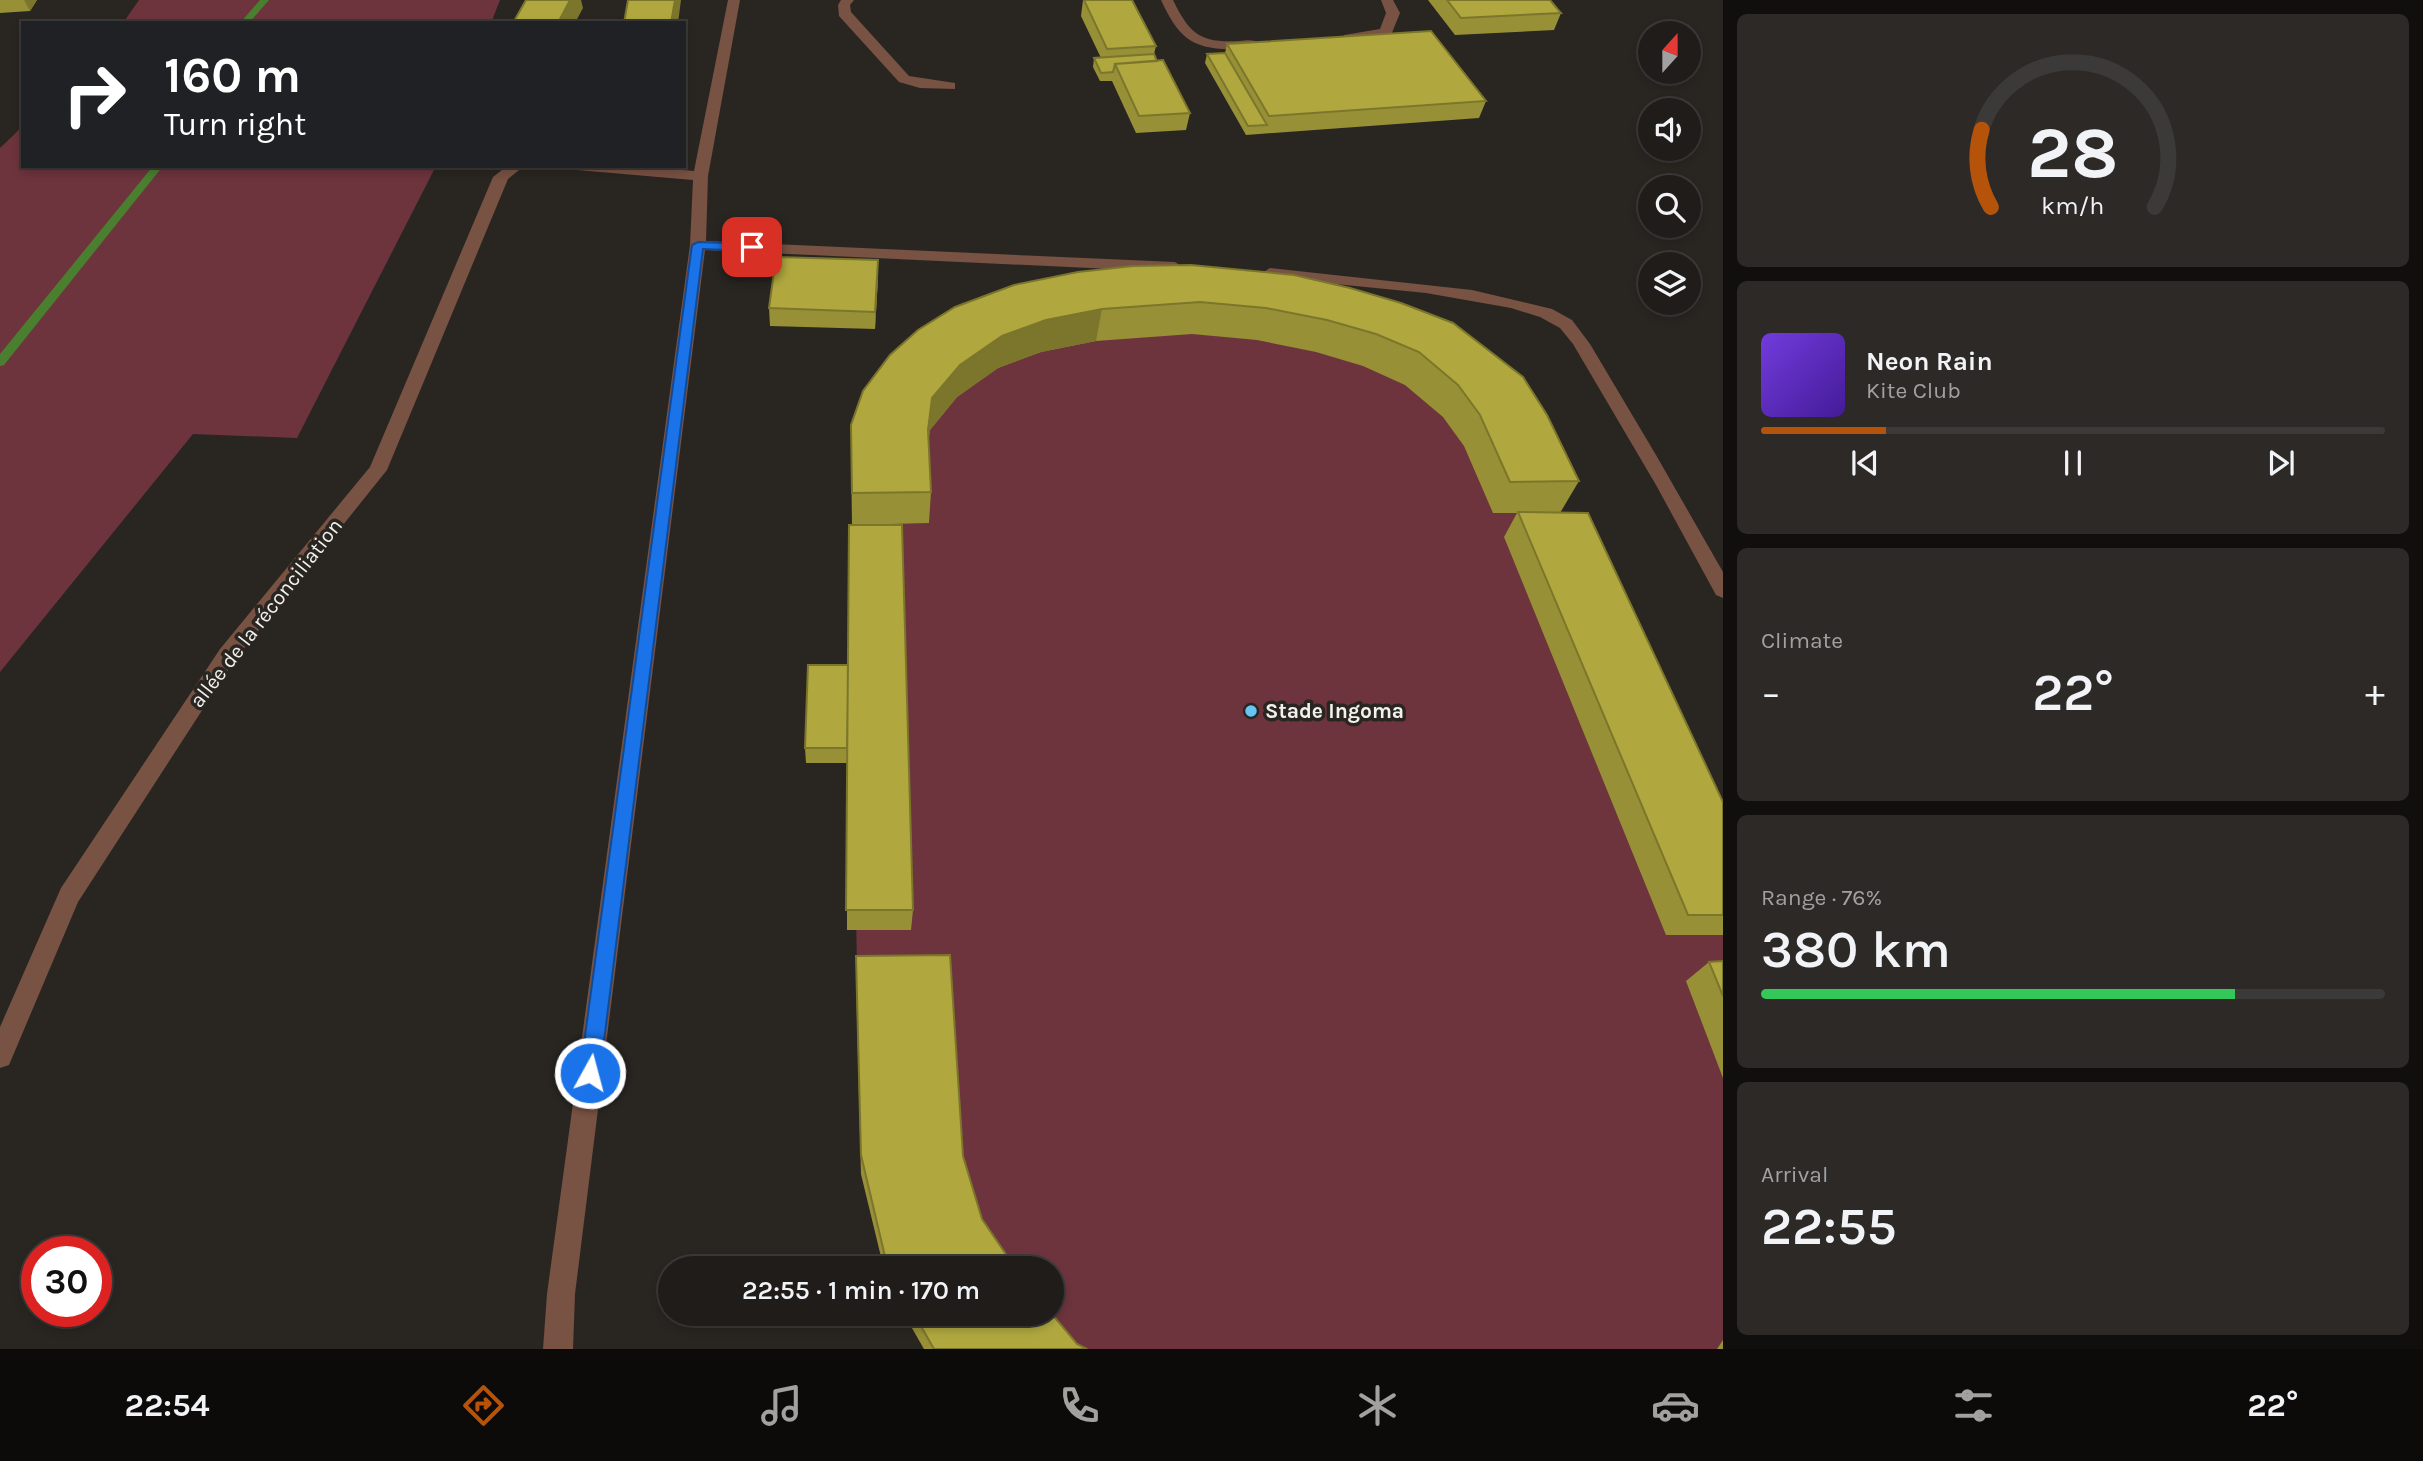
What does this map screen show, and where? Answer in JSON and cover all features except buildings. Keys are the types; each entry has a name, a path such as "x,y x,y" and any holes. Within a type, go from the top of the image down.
{"street":[{"path":"558,1349 561,1294 698,245 701,176 734,0"},
{"path":"848,0 844,5 844,13 904,79 920,84 950,86"},
{"path":"1167,0 1177,23 1191,39 1212,45 1267,43"},
{"path":"1331,40 1369,37 1386,32 1393,13 1387,0"},
{"name":"allée de la réconciliation","path":"0,1056 69,896 227,655 378,470 501,177 514,168"},
{"path":"602,168 701,176"},
{"path":"698,245 1188,268"},
{"path":"1254,272 1357,281 1515,303 1544,310 1566,324 1649,455 1723,590"}],"shaded area":[{"path":"139,0 500,0 492,21 124,21"},
{"path":"21,128 21,168 435,168 297,438 193,434 0,672 0,148"},
{"name":"Stade Ingoma","path":"1284,307 1530,447 1723,872 1723,1349 924,1349 911,1326 1064,1326 1064,1256 881,1256 861,1174 849,549 852,525 851,457 863,423 917,362"}],"waterway":[{"path":"246,21 265,0"},
{"path":"0,362 156,168"}],"place":[{"name":"Stade Ingoma","path":"1251,711"}],"route":[{"path":"590,1073 698,245 752,247"}]}
